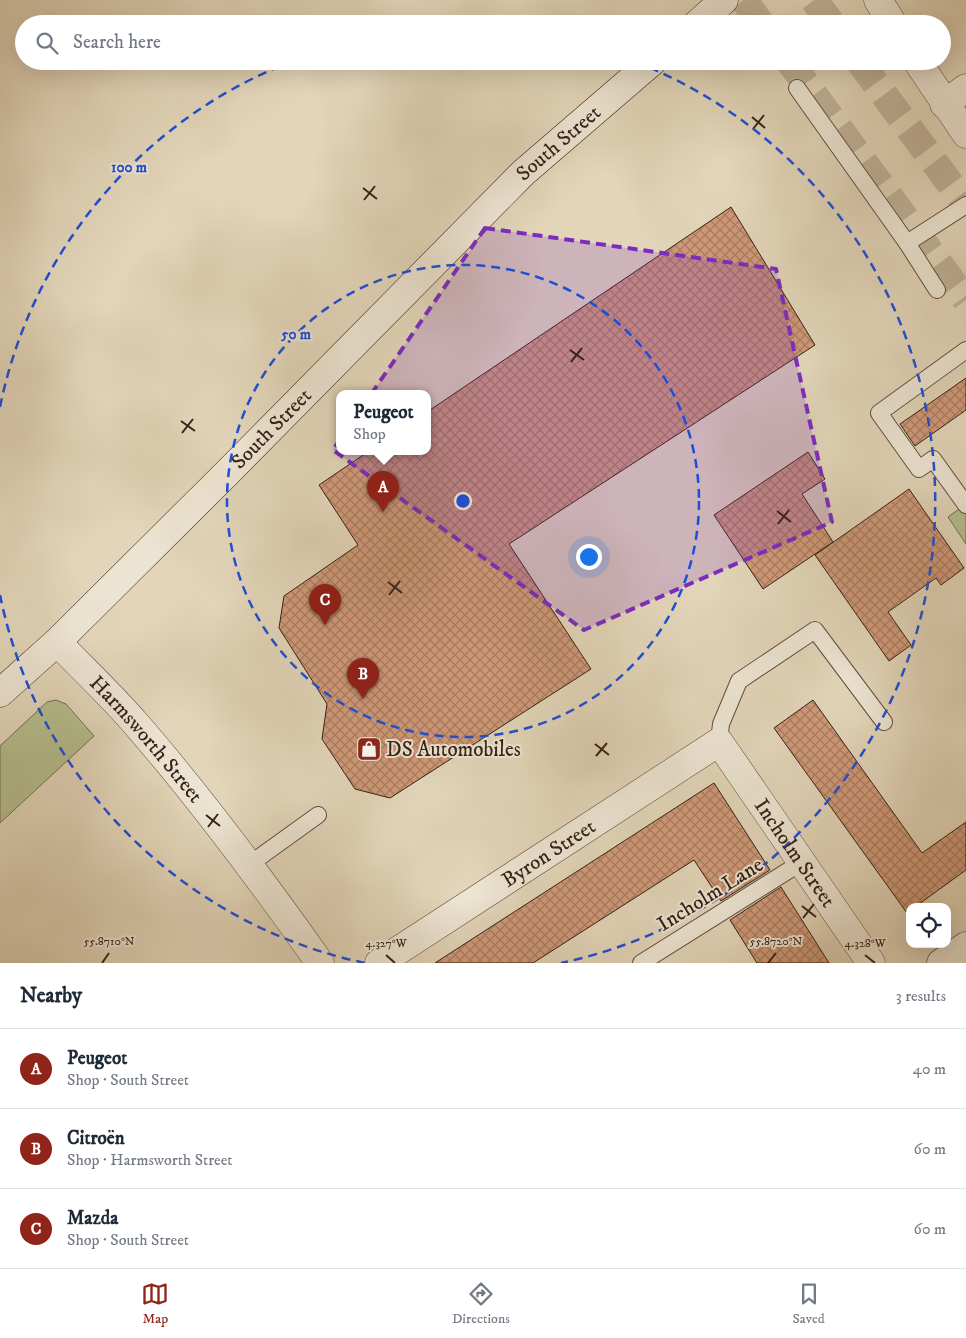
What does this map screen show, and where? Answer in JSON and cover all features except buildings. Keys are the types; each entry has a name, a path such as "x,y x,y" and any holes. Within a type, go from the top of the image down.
{"street":[{"path":"706,15 724,0"},
{"path":"878,0 887,15"},
{"name":"South Street","path":"0,693 57,642 247,453 523,173 643,70"},
{"path":"923,70 966,134"},
{"path":"944,104 966,88"},
{"name":"Harmsworth Street","path":"57,642 136,723 250,864 320,963"},
{"name":"Incholm Street","path":"719,742 871,963"},
{"name":"Byron Street","path":"379,963 719,742"},
{"path":"941,963 966,946"}],"lane":[{"path":"797,88 938,290"},
{"path":"906,243 966,204"},
{"path":"966,350 879,413 919,469 933,459 966,505"},
{"path":"719,742 721,724 739,681 815,630 884,722"},
{"path":"250,864 318,815"},
{"name":"Incholm Lane","path":"641,963 802,862"}],"highlighted area":[{"path":"485,228 776,269 832,522 584,630 333,450"}],"green space":[{"path":"966,504 966,544 948,517"},
{"path":"56,700 66,704 94,736 0,823 0,746 47,702"}],"tunnel":[{"path":"744,0 755,15"},
{"path":"814,0 825,15"},
{"path":"796,70 966,300"},
{"path":"866,70 966,205"}],"place":[{"name":"Peugeot","path":"383,512"},
{"name":"Mazda","path":"325,625"},
{"name":"Citroën","path":"363,699"},
{"name":"DS Automobiles","path":"369,749"}]}
